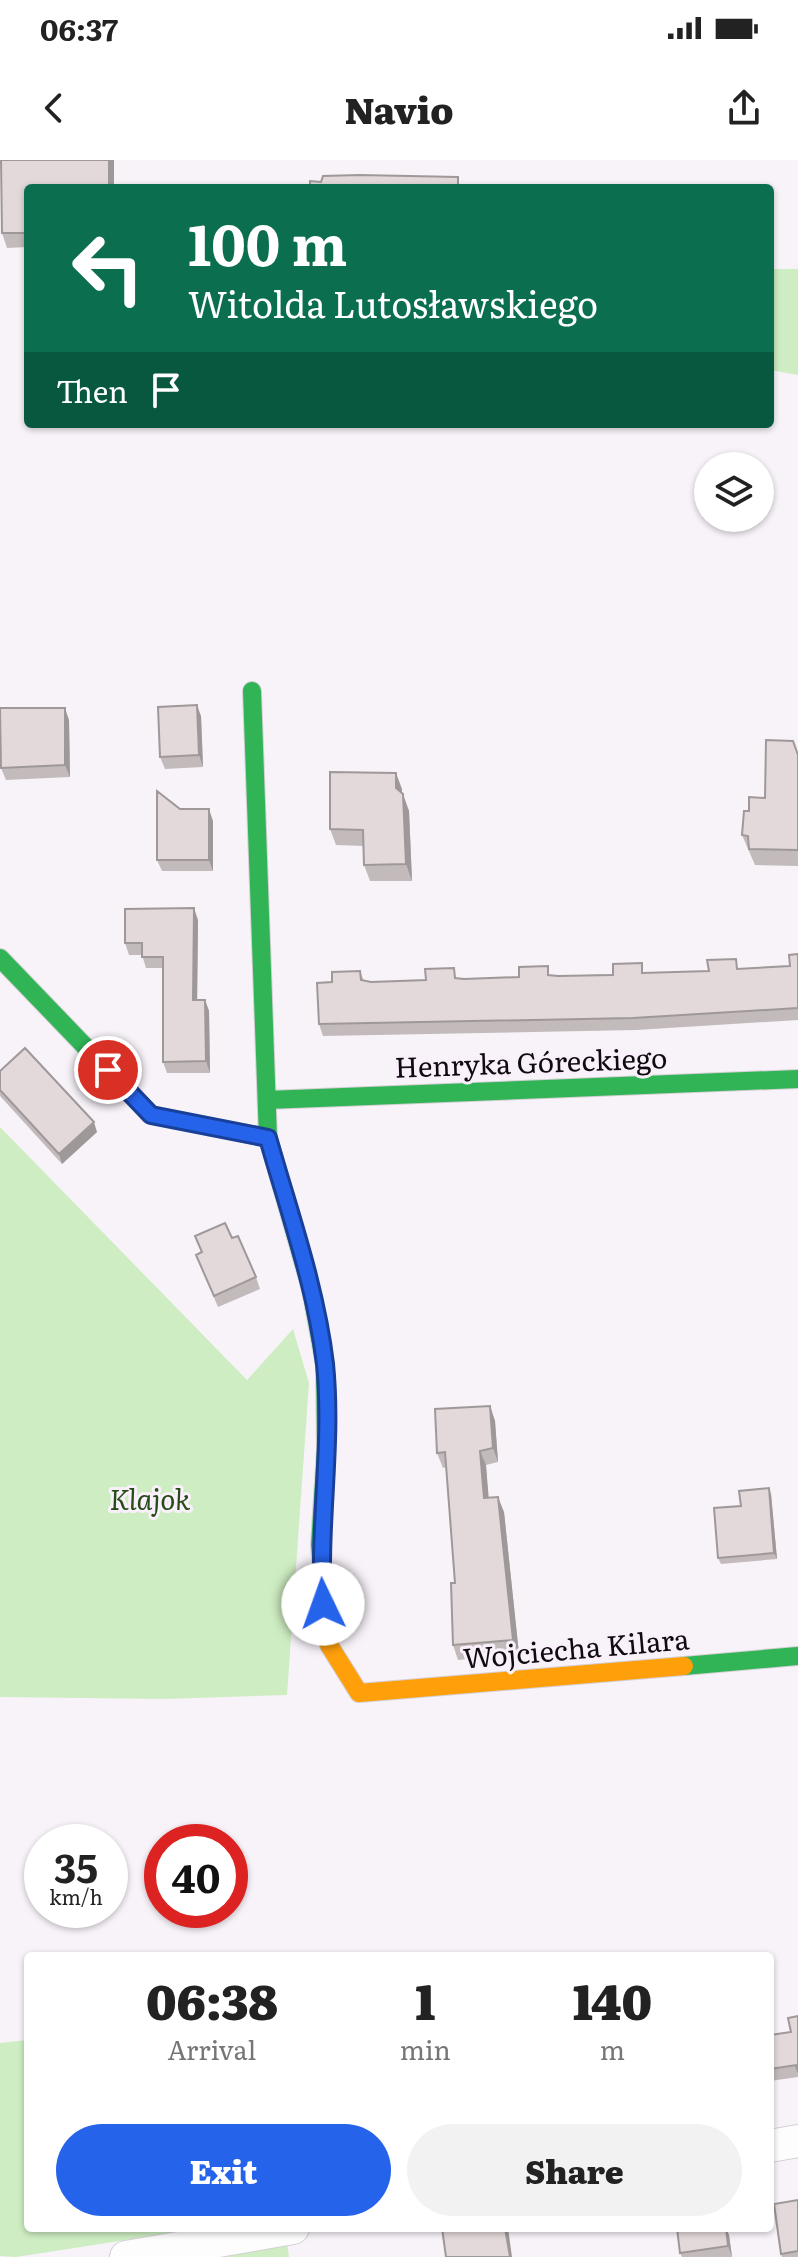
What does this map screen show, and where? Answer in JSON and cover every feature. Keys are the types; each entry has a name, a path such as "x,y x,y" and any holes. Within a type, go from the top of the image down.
{"street":[{"path":"0,958 151,1115 268,1138 252,691"},
{"name":"Henryka Góreckiego","path":"267,1100 798,1079"},
{"name":"Wojciecha Kilara","path":"268,1138 311,1289 325,1365 326,1450 320,1545 329,1645 359,1693 798,1656"},
{"path":"774,2145 798,2141"},
{"path":"126,2257 270,2232"}],"green space":[{"path":"774,269 798,269 798,375 774,371"},
{"name":"Klajok","path":"0,1127 247,1380 293,1329 309,1383 287,1695 164,1699 0,1697"},
{"path":"24,2040 24,2232 178,2232 16,2257 0,2256 0,2043"},
{"path":"287,2243 289,2257 202,2257"}],"building":[{"path":"1,160 109,160 109,184 24,184 24,233 2,233"},
{"path":"323,176 458,177 458,184 310,184 310,181 321,182"},
{"path":"197,705 199,755 160,757 158,707"},
{"path":"0,708 65,708 65,765 1,768"},
{"path":"766,740 793,741 798,755 798,850 749,849 748,836 742,835 744,811 749,811 749,797 765,798"},
{"path":"330,772 396,773 396,788 403,794 406,864 364,865 363,830 330,829"},
{"path":"157,791 180,809 209,809 209,860 157,860"},
{"path":"194,908 193,1000 205,1000 206,1061 163,1062 163,957 142,957 142,943 125,943 125,909"},
{"path":"798,954 798,1008 633,1018 319,1024 317,983 332,982 332,972 360,971 361,980 371,982 426,980 425,969 454,968 455,978 464,979 519,977 519,967 548,966 548,975 613,975 613,964 642,963 642,973 709,971 707,960 736,959 737,969 790,966 789,955"},
{"path":"25,1048 94,1122 59,1154 0,1090 0,1071"},
{"path":"225,1223 232,1238 238,1236 256,1277 214,1296 196,1255 202,1252 195,1236"},
{"path":"490,1406 493,1448 480,1451 484,1498 498,1497 513,1640 453,1645 451,1583 455,1583 445,1452 437,1453 435,1409"},
{"path":"769,1488 774,1553 718,1558 714,1508 741,1506 739,1491"},
{"path":"798,2016 798,2072 796,2065 774,2068 774,2034 791,2032 788,2018"},
{"path":"798,2200 798,2251 781,2254 774,2204"},
{"path":"443,2232 506,2232 510,2257 446,2257"},
{"path":"677,2232 726,2232 728,2246 680,2253"}],"traffic: fast":[{"path":"252,691 268,1138 311,1289 325,1365 326,1450 320,1545 326,1615"},
{"path":"0,958 151,1115 268,1138"},
{"path":"267,1100 798,1079"},
{"path":"684,1666 798,1656"}],"traffic: slow":[{"path":"326,1615 329,1645 359,1693 684,1666"}],"route":[{"path":"108,1070 151,1115 268,1138 311,1289 325,1365 326,1450 320,1545 323,1604"}]}
